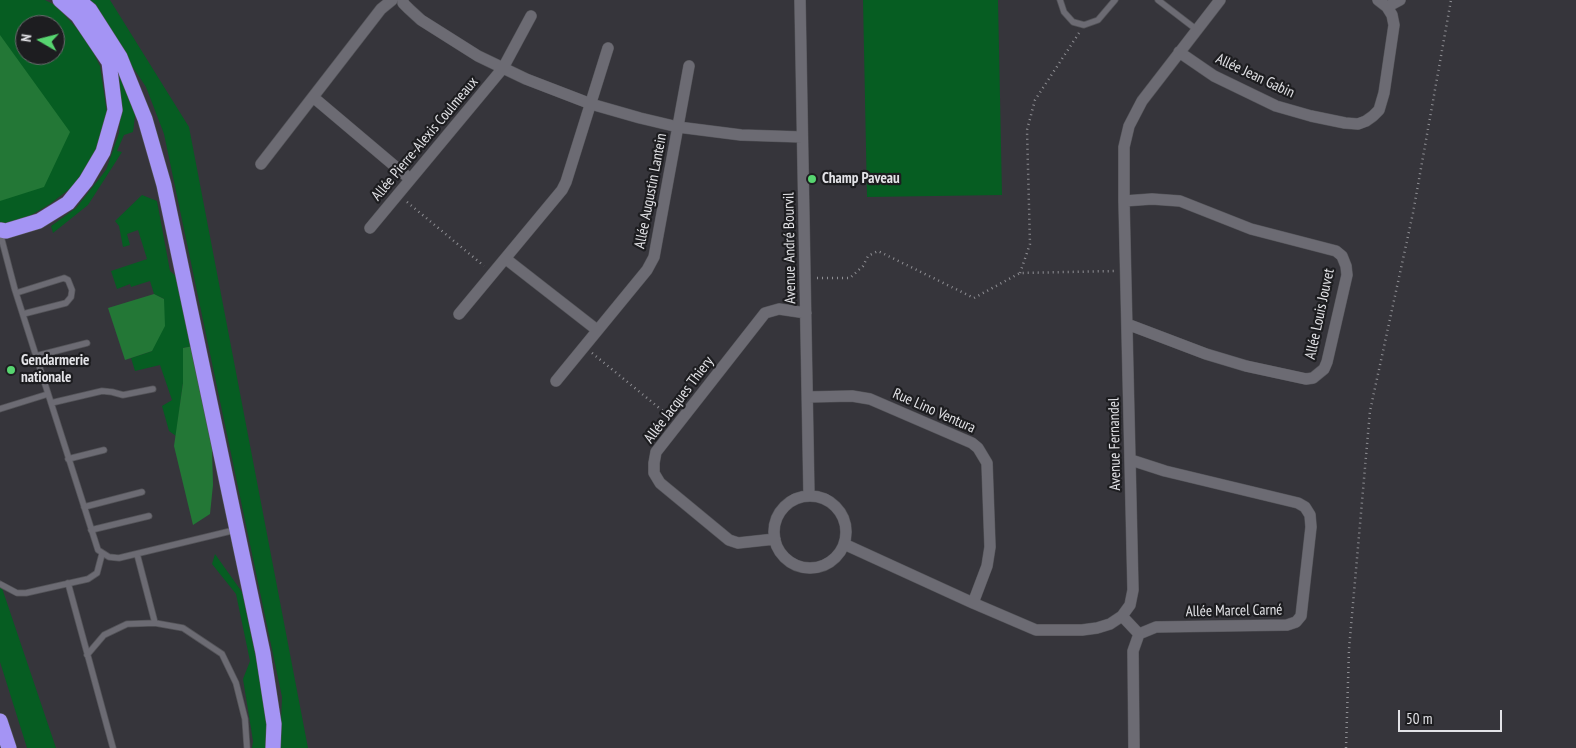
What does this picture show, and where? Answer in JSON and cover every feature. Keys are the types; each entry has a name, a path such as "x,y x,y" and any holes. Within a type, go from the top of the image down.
{"highway":[{"path":"0,232 39,221 68,203 86,181 103,152 115,110 109,62 78,16 60,0"},
{"path":"78,0 90,10 120,57 145,119 164,185 263,653 274,724 273,748"},
{"path":"0,721 8,748"}],"street":[{"path":"261,164 381,9 392,0"},
{"path":"403,0 409,9 421,20 472,52 550,90 591,104 678,127 741,135 802,137"},
{"name":"Avenue André Bourvil","path":"800,0 809,495"},
{"name":"Avenue Fernandel","path":"1122,616 1130,605 1133,590 1125,271 1124,147 1129,126 1142,101 1220,0"},
{"path":"1383,3 1400,0"},
{"name":"Allée Jean Gabin","path":"1179,52 1222,80 1276,106 1311,116 1358,124 1373,116 1382,102 1394,25 1392,15 1383,3"},
{"name":"Allée Pierre-Alexis Coulmeaux","path":"370,228 503,68 531,16"},
{"path":"459,314 506,259 566,182 608,48"},
{"name":"Allée Augustin Lantein","path":"556,381 647,270 654,258 689,66"},
{"path":"312,97 410,179"},
{"name":"Allée Louis Jouvet","path":"1124,201 1152,199 1180,201 1251,230 1336,251 1342,256 1346,266 1346,275 1327,362 1324,370 1314,378 1246,366 1206,354 1127,324"},
{"path":"506,259 597,330"},
{"name":"Allée Jacques Thiery","path":"774,539 738,543 730,540 660,483 654,473 656,452 765,313 779,309 806,313"},
{"name":"Rue Lino Ventura","path":"808,397 852,396 870,398 972,443 978,448 987,463 990,547 987,566 973,603"},
{"name":"Allée Marcel Carné","path":"1131,460 1165,471 1298,503 1305,507 1310,515 1311,527 1301,616 1296,622 1287,626 1156,627 1139,634"},
{"path":"809,495 823,498 835,505 843,516 846,530 844,544 837,556 826,564 812,568 800,567 788,561 779,551 774,539 774,526 778,514 786,504 797,498 809,495"},
{"path":"844,544 1036,630 1082,630 1097,628 1110,624 1122,616 1139,634 1133,652 1134,748"}],"lane":[{"path":"1060,0 1064,12 1073,22 1084,25 1098,20 1115,0"},
{"path":"1158,0 1197,30"},
{"path":"0,232 16,293 98,550 109,557 119,558 237,530"},
{"path":"16,293 64,278 68,280 72,290 71,297 66,303 23,314"},
{"path":"36,356 87,343"},
{"path":"51,403 102,391 122,395 153,389"},
{"path":"0,409 48,394"},
{"path":"68,460 104,450"},
{"path":"84,507 142,492"},
{"path":"91,530 149,516"},
{"path":"0,584 17,593 26,593 88,579 97,573 102,554"},
{"path":"137,554 155,623"},
{"path":"68,583 113,748"},
{"path":"88,655 104,635 127,624 155,623 183,628 222,654 236,683 245,718 247,748"}],"path":[{"path":"1346,748 1349,649 1370,411 1412,213 1451,0"},
{"path":"1020,274 1030,244 1027,130 1035,100 1084,25"},
{"path":"398,195 493,273"},
{"path":"805,278 850,278 863,266 868,256 878,251 974,298 1020,274 1125,271"},
{"path":"583,346 678,423"}],"green space":[{"path":"0,0 45,0 55,5 64,15 15,15 15,65 65,65 65,16 88,42 100,66 107,113 103,136 88,165 72,187 50,204 28,217 7,224 0,223"},
{"path":"88,0 110,0 189,127 308,748 280,748 282,697 164,134 146,87"},
{"path":"863,0 998,0 1002,195 867,197"},
{"path":"0,35 15,56 15,65 22,65 70,132 44,187 0,201"},
{"path":"119,70 136,108 133,132 124,135 117,151 122,152 88,205 53,233 51,226 76,208 106,170 119,133 121,110"},
{"path":"142,195 157,201 170,271 179,279 193,346 183,348 183,383 176,436 169,431 162,406 172,400 160,365 135,371 131,358 152,351 164,299 154,294 150,281 131,287 130,284 117,289 111,271 147,259 138,230 127,234 130,245 123,247 119,226 115,221"},
{"path":"154,294 164,299 165,326 152,351 125,360 108,308"},
{"path":"193,346 212,448 213,485 210,514 193,525 174,446 183,383 183,348"},
{"path":"215,554 242,592 265,701 267,748 252,748 253,741 243,679 250,661 236,594 212,564"},
{"path":"0,587 2,588 56,748 27,748 0,662"}],"place":[{"name":"Champ Paveau","path":"812,179"},
{"name":"Gendarmerie nationale","path":"11,370"}]}
